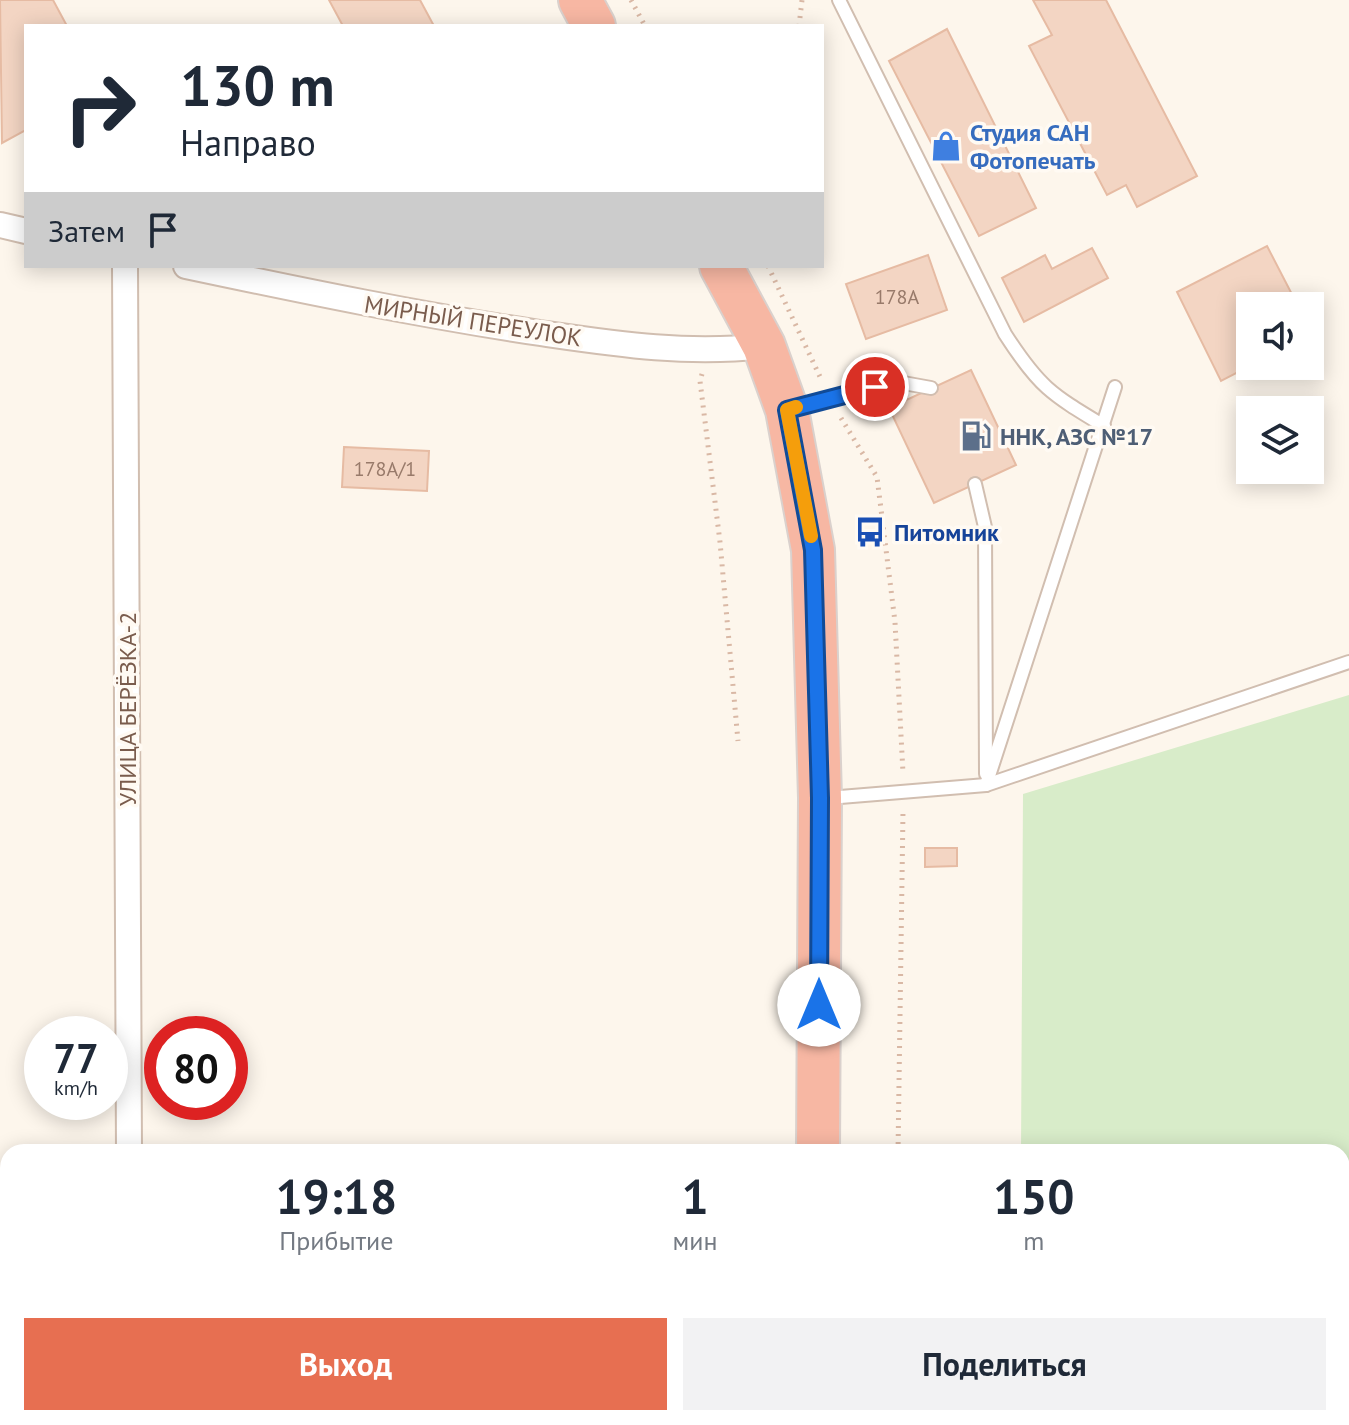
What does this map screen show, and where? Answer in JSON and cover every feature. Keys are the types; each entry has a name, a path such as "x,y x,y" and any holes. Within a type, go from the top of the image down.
{"highway":[{"path":"580,0 593,24"},
{"path":"722,268 764,346 787,410 813,550 820,798 818,1144"}],"street":[{"path":"0,225 24,231"},
{"name":"УЛИЦА БЕРЁЗКА-2","path":"125,268 129,1144"},
{"name":"МИРНЫЙ ПЕРЕУЛОК","path":"195,268 400,312 654,349 712,351 764,346"}],"lane":[{"path":"839,0 1009,341 1047,392 1104,426"},
{"path":"787,410 898,382 931,388"},
{"path":"986,785 1115,387"},
{"path":"975,484 985,527 986,785"},
{"path":"820,798 986,785 1349,662"}],"path":[{"path":"631,0 644,24"},
{"path":"799,24 802,0"},
{"path":"712,351 700,381 720,542 738,741"},
{"path":"829,398 877,477 895,622 904,792 898,1144"}],"green space":[{"path":"1349,695 1349,1144 1021,1144 1023,794"}],"building":[{"path":"0,0 53,0 66,24 24,24 24,131 2,143"},
{"path":"329,0 420,0 433,24 342,24"},
{"path":"1033,0 1106,0 1197,176 1137,207 1126,185 1107,195 1029,46 1052,35"},
{"path":"947,29 1036,208 979,236 889,61"},
{"path":"1267,246 1291,292 1236,292 1236,373 1221,381 1177,292"},
{"path":"1092,248 1108,278 1024,322 1002,278 1045,255 1052,269"},
{"path":"928,255 947,310 866,339 846,284"},
{"path":"971,370 1016,465 934,503 889,408"},
{"path":"344,447 429,451 427,491 342,487"},
{"path":"925,848 957,848 957,866 925,867"}],"slow traffic":[{"path":"796,407 787,410 811,536"}],"place":[{"name":"Студия САН Фотопечать","path":"946,146"},
{"name":"ННК, АЗС №17","path":"976,436"},
{"name":"Питомник","path":"870,532"}],"route":[{"path":"819,1005 820,798 813,550 787,410 875,387"}]}
